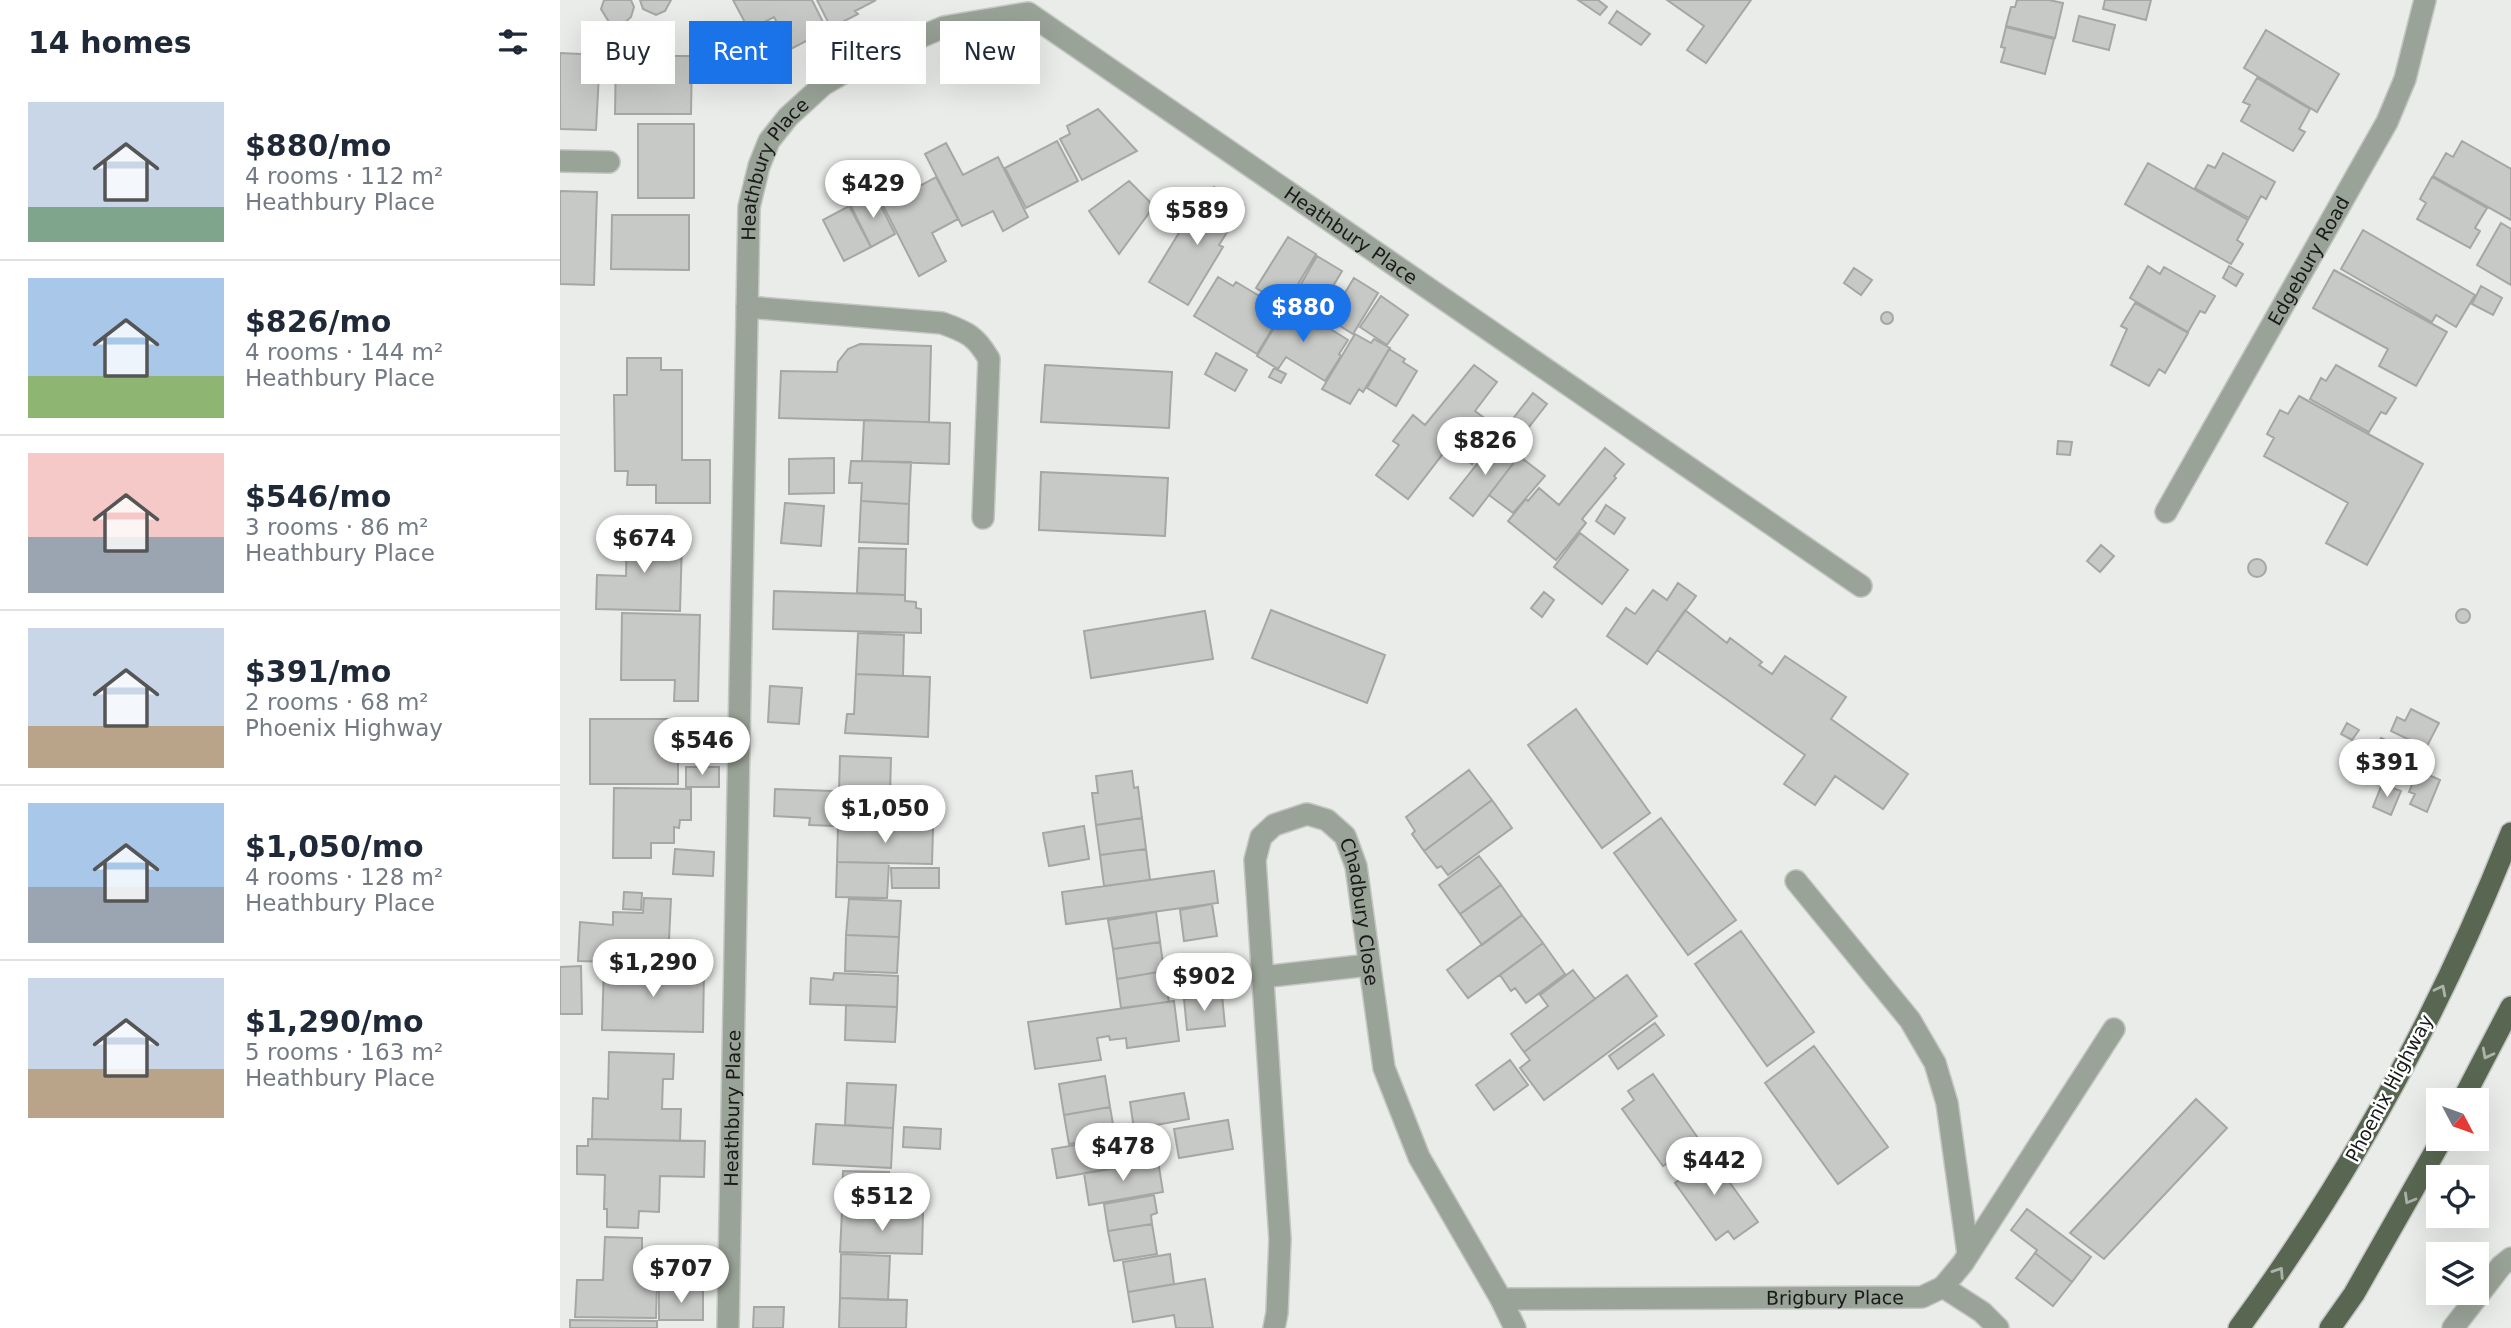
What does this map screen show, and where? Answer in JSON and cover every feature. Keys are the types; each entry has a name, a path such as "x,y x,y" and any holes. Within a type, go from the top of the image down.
{"main road":[{"name":"Phoenix Highway","path":"2239,1328 2273,1282 2347,1166 2407,1058 2482,908 2511,833"},
{"path":"2469,1088 2511,1007"},
{"path":"2330,1328 2354,1294 2435,1152"}],"street":[{"name":"Edgebury Road","path":"2166,512 2387,122 2405,79 2425,0"},
{"name":"Heathbury Place","path":"728,1328 749,207 759,166 769,141 788,117 823,85 864,61 944,27 1024,6 1861,586"},
{"path":"560,161 609,162"},
{"path":"747,307 943,323 967,332 980,343 989,359 983,518"},
{"name":"Chadbury Close","path":"1274,1328 1280,1239 1255,860 1261,837 1274,825 1307,814 1327,820 1345,836 1356,866 1384,1068 1419,1157 1515,1328"},
{"path":"1797,881 1910,1020 1935,1063 1947,1103 1968,1254"},
{"path":"1262,977 1369,965"},
{"path":"1998,1328 1982,1311 1943,1287 1968,1254 2114,1029"},
{"path":"2453,1328 2501,1266 2511,1258"},
{"name":"Brigbury Place","path":"1501,1299 1912,1298 1922,1297 1943,1287"}],"building":[{"path":"604,0 631,0 634,7 631,17 626,21 608,21 601,9"},
{"path":"640,0 671,0 665,11 656,15 643,9"},
{"path":"733,0 812,0 822,21 806,21 806,41 792,48 792,21 776,21 774,17 766,21 744,21"},
{"path":"817,0 876,0 855,11 858,14 844,21 828,21"},
{"path":"1578,0 1598,0 1607,7 1600,15"},
{"path":"1667,0 1751,0 1706,63 1687,50 1704,26"},
{"path":"2017,0 2063,3 2055,38 2006,26 2011,7 2015,7"},
{"path":"2105,0 2151,0 2146,20 2103,9"},
{"path":"1617,11 1650,34 1641,45 1609,23"},
{"path":"2079,16 2115,25 2109,50 2073,41"},
{"path":"2006,27 2054,39 2045,74 2001,62 2005,48 2001,47"},
{"path":"2266,30 2339,74 2317,112 2244,68"},
{"path":"560,53 581,54 581,84 598,84 596,130 560,129"},
{"path":"675,56 689,56 691,114 615,114 616,84 675,84"},
{"path":"2257,78 2310,109 2299,129 2305,132 2293,151 2241,121 2250,105 2243,102"},
{"path":"1098,109 1137,151 1082,180 1060,139 1070,134 1067,126"},
{"path":"638,124 694,124 694,198 638,198"},
{"path":"1057,141 1078,181 1026,208 1005,168"},
{"path":"2462,141 2511,169 2511,220 2433,176 2446,153 2453,157"},
{"path":"946,143 963,175 998,157 1028,217 1003,231 993,211 962,226 925,154"},
{"path":"2223,153 2275,182 2266,199 2261,196 2249,218 2195,188 2208,165 2215,168"},
{"path":"2148,163 2248,220 2237,240 2243,244 2231,264 2125,204"},
{"path":"894,168 907,193 936,177 958,219 932,233 946,261 919,276 870,180"},
{"path":"2432,177 2487,208 2475,228 2480,231 2470,248 2417,219 2426,203 2420,199"},
{"path":"1129,181 1154,206 1119,254 1089,211"},
{"path":"1214,187 1244,205 1219,245 1223,247 1188,305 1149,282 1185,223 1190,225"},
{"path":"560,191 597,192 594,285 560,284"},
{"path":"875,194 895,234 871,247 851,206"},
{"path":"849,206 871,247 844,261 823,220"},
{"path":"612,215 689,215 689,270 611,269"},
{"path":"2501,223 2511,229 2511,285 2477,265"},
{"path":"2363,230 2475,295 2456,327 2436,315 2432,322 2341,269"},
{"path":"1288,237 1316,254 1285,306 1256,288"},
{"path":"1317,256 1342,271 1320,308 1296,293"},
{"path":"2148,266 2160,274 2164,267 2215,296 2205,313 2200,311 2188,332 2130,298"},
{"path":"2229,266 2243,274 2236,286 2223,278"},
{"path":"1854,268 1872,280 1861,295 1844,283"},
{"path":"2334,270 2447,332 2416,386 2379,366 2388,349 2313,308"},
{"path":"1218,277 1233,286 1236,282 1271,303 1269,307 1281,314 1257,354 1194,316"},
{"path":"1354,278 1378,293 1353,334 1329,319"},
{"path":"2481,286 2502,298 2493,315 2472,304"},
{"path":"1381,296 1408,315 1387,345 1360,327"},
{"path":"1289,303 1348,340 1325,381 1286,357 1278,369 1257,356"},
{"path":"2135,303 2188,333 2165,373 2159,369 2149,386 2111,365 2127,329 2121,326"},
{"path":"1882,313 1892,313 1892,323 1882,323"},
{"path":"1355,334 1371,343 1374,339 1390,348 1363,392 1359,389 1350,404 1322,389"},
{"path":"860,344 931,346 929,422 779,418 781,371 837,372 838,362 848,349"},
{"path":"1389,349 1417,371 1396,406 1367,388"},
{"path":"1216,353 1247,370 1235,391 1205,374"},
{"path":"627,358 661,358 661,370 682,370 682,460 710,460 710,503 656,503 656,485 627,485 628,471 615,471 614,395 627,395"},
{"path":"1045,365 1172,372 1169,428 1041,422"},
{"path":"1474,365 1497,382 1475,411 1499,429 1472,464 1449,446 1408,499 1376,475 1399,445 1393,441 1413,415 1425,425"},
{"path":"2336,365 2396,398 2386,414 2381,412 2369,432 2310,399 2321,378 2326,381"},
{"path":"1274,368 1286,374 1281,383 1269,377"},
{"path":"1533,393 1547,404 1522,436 1508,425"},
{"path":"2299,396 2423,464 2367,565 2326,543 2348,503 2264,456 2274,438 2267,434 2280,410 2288,414"},
{"path":"864,420 950,423 949,464 862,461"},
{"path":"1497,439 1519,456 1473,516 1450,498"},
{"path":"2058,441 2072,442 2070,455 2057,454"},
{"path":"1605,448 1624,464 1614,476 1616,478 1582,519 1586,523 1556,560 1508,521 1539,488 1559,505"},
{"path":"1519,456 1545,476 1513,513 1489,495"},
{"path":"834,458 834,493 789,494 789,459"},
{"path":"851,461 911,462 909,504 861,501 862,483 849,483"},
{"path":"1041,472 1168,478 1165,536 1039,530"},
{"path":"861,501 909,504 908,544 859,542"},
{"path":"785,503 824,506 821,546 781,543"},
{"path":"1606,505 1625,518 1614,534 1596,521"},
{"path":"627,523 657,524 657,541 682,542 680,611 596,609 597,575 626,576"},
{"path":"1580,533 1628,570 1602,604 1554,567"},
{"path":"2101,545 2114,556 2100,572 2087,561"},
{"path":"859,548 906,549 905,595 857,593"},
{"path":"2257,559 2263,562 2266,568 2263,574 2257,577 2251,574 2248,568 2251,562"},
{"path":"1678,583 1696,596 1647,664 1607,636 1626,608 1635,614 1653,590 1667,600"},
{"path":"774,591 905,595 905,601 916,602 916,608 921,609 921,633 773,629"},
{"path":"1544,592 1554,600 1542,617 1531,608"},
{"path":"2463,609 2468,611 2468,621 2463,623 2458,621 2456,616 2458,611"},
{"path":"1271,610 1385,655 1367,703 1252,658"},
{"path":"1685,610 1727,643 1730,638 1762,662 1759,665 1772,674 1785,656 1846,697 1831,719 1908,774 1883,809 1835,776 1815,805 1784,784 1805,755 1657,650"},
{"path":"1205,611 1213,659 1091,678 1084,631"},
{"path":"622,613 700,615 698,701 674,701 675,680 621,680"},
{"path":"858,633 904,635 903,676 856,674"},
{"path":"856,674 930,677 928,737 845,733 847,714 854,714"},
{"path":"770,686 802,688 799,724 768,722"},
{"path":"1576,709 1650,813 1602,848 1528,745"},
{"path":"2411,709 2439,723 2426,748 2391,731 2397,717 2405,721"},
{"path":"590,719 678,719 678,784 590,784"},
{"path":"2347,723 2359,730 2352,740 2341,734"},
{"path":"2381,738 2404,748 2393,774 2370,764"},
{"path":"840,756 891,758 890,793 839,791"},
{"path":"686,767 719,767 719,787 686,787"},
{"path":"1469,770 1492,800 1424,851 1412,834 1415,831 1406,817"},
{"path":"2418,770 2440,780 2427,812 2410,804 2415,794 2409,792"},
{"path":"1132,771 1134,788 1138,787 1142,818 1096,825 1092,793 1098,793 1096,776"},
{"path":"2382,784 2401,791 2391,815 2373,807"},
{"path":"614,788 691,789 691,820 680,820 679,828 674,827 674,843 651,843 651,858 613,858"},
{"path":"775,789 890,793 889,828 809,825 810,818 774,816"},
{"path":"1492,800 1512,828 1448,875 1441,866 1437,868 1424,851"},
{"path":"1142,818 1146,849 1100,855 1096,825"},
{"path":"1661,818 1736,920 1688,955 1614,853"},
{"path":"838,826 933,829 932,864 837,862"},
{"path":"1084,826 1089,859 1049,866 1043,833"},
{"path":"675,849 714,852 713,876 673,874"},
{"path":"1146,849 1150,880 1104,886 1100,855"},
{"path":"1479,856 1501,885 1460,914 1439,885"},
{"path":"837,862 889,863 887,898 836,897"},
{"path":"891,868 939,868 939,888 892,888"},
{"path":"1214,871 1218,903 1066,924 1062,892"},
{"path":"1501,885 1522,915 1482,945 1460,914"},
{"path":"624,892 642,893 641,910 623,909"},
{"path":"644,898 671,899 668,960 613,958 613,962 578,961 580,922 613,925 613,912 643,913"},
{"path":"849,899 901,901 899,937 846,935"},
{"path":"1212,904 1217,936 1184,941 1180,910"},
{"path":"1156,912 1160,942 1113,949 1108,920"},
{"path":"1522,915 1543,943 1468,998 1447,970"},
{"path":"1741,931 1814,1032 1767,1066 1695,964"},
{"path":"846,935 899,937 897,973 845,971"},
{"path":"1160,942 1164,971 1117,979 1113,949"},
{"path":"1543,943 1565,974 1526,1003 1515,988 1511,991 1500,975"},
{"path":"604,965 704,967 703,1032 602,1030"},
{"path":"581,966 582,1014 560,1014 560,967"},
{"path":"1573,970 1595,999 1524,1052 1511,1034 1548,1006 1540,995"},
{"path":"1164,971 1169,1002 1121,1008 1117,979"},
{"path":"834,973 898,976 897,1007 810,1004 811,978 833,980"},
{"path":"1627,975 1657,1016 1544,1100 1520,1068 1530,1060 1524,1052"},
{"path":"1222,995 1225,1026 1187,1030 1184,999"},
{"path":"1174,1001 1179,1041 1127,1048 1126,1038 1097,1038 1101,1060 1035,1069 1028,1022"},
{"path":"846,1005 897,1007 895,1042 845,1040"},
{"path":"1655,1023 1664,1035 1618,1069 1609,1056"},
{"path":"1814,1046 1888,1147 1838,1184 1765,1083"},
{"path":"609,1052 674,1054 673,1079 663,1079 662,1109 681,1109 680,1141 592,1139 593,1098 608,1099"},
{"path":"1510,1060 1528,1085 1494,1110 1476,1085"},
{"path":"1653,1074 1705,1148 1681,1165 1676,1157 1663,1166 1622,1109 1634,1100 1628,1091"},
{"path":"1105,1076 1110,1107 1064,1115 1059,1084"},
{"path":"847,1083 896,1085 893,1128 845,1125"},
{"path":"1184,1093 1189,1119 1134,1129 1130,1102"},
{"path":"2196,1099 2227,1128 2104,1259 2070,1233"},
{"path":"1110,1107 1115,1136 1069,1144 1064,1115"},
{"path":"1228,1120 1233,1149 1179,1158 1174,1129"},
{"path":"816,1124 893,1128 891,1168 813,1164"},
{"path":"904,1127 941,1129 940,1149 903,1147"},
{"path":"1153,1132 1158,1161 1057,1178 1052,1149"},
{"path":"588,1139 705,1141 704,1177 660,1176 659,1212 639,1211 638,1228 607,1227 607,1209 604,1209 605,1175 577,1174 577,1146 588,1146"},
{"path":"1705,1148 1758,1222 1734,1239 1728,1231 1716,1240 1675,1183 1687,1174 1681,1165"},
{"path":"1158,1161 1163,1192 1089,1205 1084,1173"},
{"path":"843,1171 889,1172 887,1212 842,1211"},
{"path":"1154,1195 1157,1213 1151,1215 1152,1224 1108,1231 1104,1204"},
{"path":"2027,1209 2091,1257 2072,1282 2011,1230"},
{"path":"842,1211 923,1213 922,1254 840,1252"},
{"path":"1152,1224 1157,1254 1114,1261 1108,1231"},
{"path":"605,1237 642,1238 642,1250 658,1251 656,1318 575,1317 577,1280 603,1280"},
{"path":"2035,1253 2072,1282 2053,1306 2016,1278"},
{"path":"841,1254 890,1256 888,1300 840,1298"},
{"path":"1170,1254 1174,1284 1128,1292 1123,1262"},
{"path":"1205,1279 1213,1328 1176,1328 1174,1315 1133,1322 1128,1292"},
{"path":"659,1290 703,1290 703,1320 659,1320"},
{"path":"840,1298 907,1300 906,1328 839,1328"},
{"path":"754,1307 784,1307 783,1328 753,1328"},
{"path":"570,1320 657,1321 657,1328 570,1328"}]}
